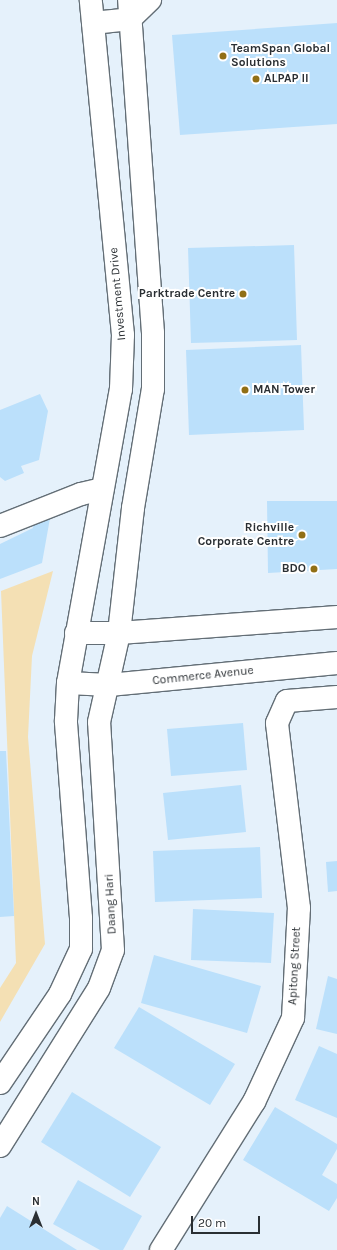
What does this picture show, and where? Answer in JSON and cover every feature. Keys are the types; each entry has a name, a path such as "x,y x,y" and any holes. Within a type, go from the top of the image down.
{"main road":[{"name":"Investment Drive","path":"76,633 120,389 123,334 91,0"},
{"path":"93,23 130,10 150,0"},
{"path":"119,633 133,508 153,390 153,333 130,10"},
{"path":"0,526 81,494 102,489"},
{"path":"0,1083 60,994 81,949 82,918 66,721 68,683 76,633 119,633 337,617"},
{"name":"Daang Hari","path":"0,1146 99,988 113,950 99,722 109,685 119,633"},
{"name":"Commerce Avenue","path":"68,683 109,685 337,663"},
{"name":"Apitong Street","path":"162,1250 254,1102 293,1018 299,908 277,723 287,702 337,697"}],"shaded area":[{"path":"53,571 32,656 28,737 45,944 0,1022 0,988 16,963 1,591"}],"building":[{"name":"ALPAP II","path":"337,23 337,124 180,135 172,35"},
{"name":"Parktrade Centre","path":"294,245 297,340 191,343 188,248"},
{"name":"MAN Tower","path":"301,345 304,430 189,435 186,350"},
{"path":"40,394 48,411 39,460 21,466 24,473 5,481 0,477 0,410"},
{"name":"Richville Corporate Centre","path":"267,501 337,501 337,569 268,573"},
{"path":"52,507 42,563 0,579 0,544 33,528 32,515"},
{"path":"243,723 247,770 171,776 167,729"},
{"path":"0,751 6,751 14,916 0,917"},
{"path":"241,785 246,832 168,840 163,793"},
{"path":"260,847 262,898 155,902 153,851"},
{"path":"337,861 337,891 328,892 326,862"},
{"path":"193,909 274,913 271,963 191,960"},
{"path":"154,955 261,986 247,1033 141,1003"},
{"path":"328,976 337,979 337,1034 316,1029"},
{"path":"139,1007 235,1064 210,1105 114,1048"},
{"path":"319,1046 337,1054 337,1118 295,1100"},
{"path":"72,1092 161,1147 130,1197 41,1142"},
{"path":"275,1107 337,1144 337,1149 322,1175 337,1184 337,1198 329,1211 243,1160"},
{"path":"78,1180 142,1216 123,1250 100,1250 53,1224"},
{"path":"7,1206 77,1250 0,1250 0,1218"}],"place":[{"name":"TeamSpan Global Solutions","path":"223,56"},
{"name":"ALPAP II","path":"256,79"},
{"name":"Parktrade Centre","path":"243,294"},
{"name":"MAN Tower","path":"245,390"},
{"name":"Richville Corporate Centre","path":"302,535"},
{"name":"BDO","path":"314,569"}]}
